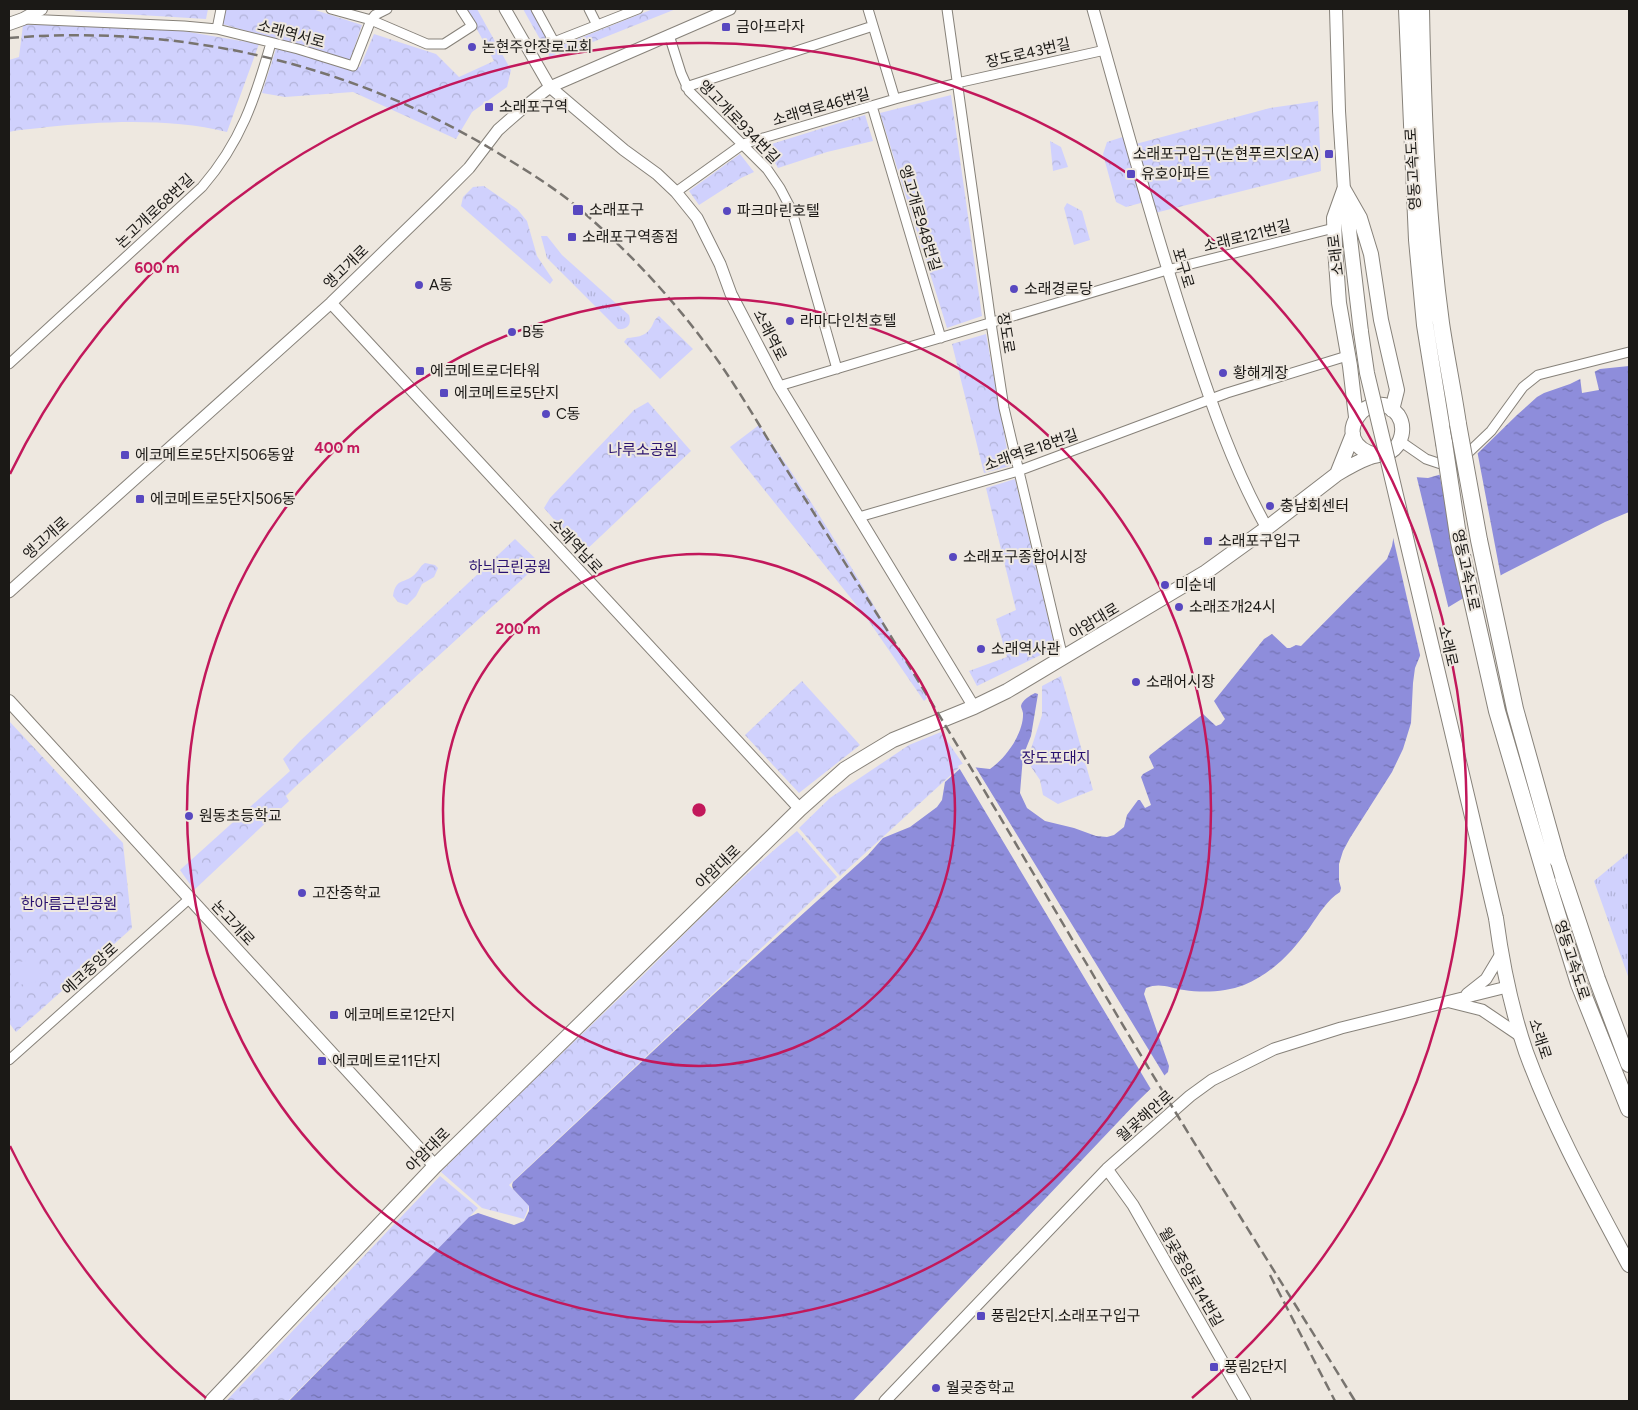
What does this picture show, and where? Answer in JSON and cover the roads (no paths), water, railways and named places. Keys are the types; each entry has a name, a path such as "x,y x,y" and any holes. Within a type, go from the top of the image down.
{"highway":[{"name":"영동고속도로","path":"1407,9 1417,240 1425,325 1459,542 1497,711 1547,881 1579,984 1629,1109"},
{"name":"영동고속도로","path":"1421,9 1423,127 1441,324 1479,540 1515,709 1557,859 1597,979 1629,1064"}],"main road":[{"path":"9,24 24,20 41,9"},
{"name":"소래로","path":"1336,9 1344,190 1361,332 1368,373 1496,918 1507,987 1522,1037 1546,1103 1629,1265"},
{"path":"1344,190 1334,218 1337,285 1356,417"},
{"path":"1344,190 1360,218 1371,254 1381,320 1396,390 1392,410"},
{"path":"1385,406 1392,410 1398,415 1402,423 1400,441 1391,451 1384,454 1367,453 1355,442 1353,425 1356,417 1361,411 1369,407 1385,406"},
{"path":"1337,474 1353,434"},
{"name":"아암대로","path":"212,1401 435,1166 800,809 845,769 893,740 1007,692 1206,572 1337,474 1376,455"},
{"name":"논고개로","path":"9,701 435,1166"}],"street":[{"path":"217,29 221,9"},
{"path":"331,9 371,20 427,44 444,44 472,26 462,9"},
{"path":"371,20 375,15 386,9"},
{"name":"소래역로","path":"505,9 550,87 624,150 657,174 676,192 697,218 720,264 732,294 779,386 974,707"},
{"path":"536,9 554,42 638,9"},
{"path":"589,9 597,25"},
{"name":"앵고개로","path":"9,592 331,303 469,168 498,130 550,87 730,9"},
{"path":"868,9 895,99"},
{"name":"장도로","path":"947,9 990,323 1004,408 1063,658"},
{"name":"포구로","path":"1093,9 1167,270 1210,400 1254,506 1267,528"},
{"name":"소래역서로","path":"24,20 217,29 298,49 353,66 371,20"},
{"path":"686,87 873,26"},
{"name":"앵고개로934번길","path":"669,35 686,87 767,169 792,211 837,369"},
{"name":"논고개로68번길","path":"9,364 202,186 218,168 247,118 257,91 270,43"},
{"name":"장도로43번길","path":"957,83 1105,50"},
{"name":"소래역로46번길","path":"676,192 743,144 895,99 957,83"},
{"name":"앵고개로948번길","path":"872,106 941,338"},
{"name":"소래로121번길","path":"779,386 1167,270 1334,228"},
{"name":"소래역남로","path":"331,303 800,809"},
{"path":"1400,441 1426,459 1441,464 1468,453 1492,431 1523,387 1538,375 1629,352"},
{"name":"소래역로18번길","path":"859,517 1018,471 1227,393 1347,356"},
{"name":"에코중앙로","path":"9,1060 189,899"},
{"path":"1452,1001 1480,985 1490,974 1501,954"},
{"name":"월곶해안로","path":"885,1401 1107,1169 1190,1096 1212,1080 1274,1049 1341,1028 1507,987"},
{"path":"1452,1001 1482,1010 1522,1037"},
{"name":"월곶중앙로14번길","path":"1107,1169 1133,1205 1245,1401"}],"water":[{"path":"1629,366 1629,512 1605,522 1503,574 1447,608 1422,651 1415,668 1411,723 1403,749 1392,772 1343,851 1339,864 1340,892 1327,903 1303,936 1282,960 1264,974 1244,985 1207,992 1160,985 1146,988 1144,994 1169,1066 1168,1072 1137,1102 853,1401 289,1401 469,1217 478,1213 514,1225 524,1221 529,1211 529,1206 513,1189 513,1182 713,995 868,855 883,838 910,827 937,807 942,800 945,782 963,766 990,769 996,764 1008,752 1021,729 1023,713 1021,706 1027,698 1035,693 1038,694 1031,736 1023,756 1020,793 1027,808 1045,821 1096,836 1107,837 1114,835 1124,827 1127,815 1138,800 1140,800 1145,808 1151,805 1141,777 1154,768 1149,757 1150,755 1203,714 1216,726 1221,724 1225,719 1214,701 1264,639 1272,634 1287,648 1296,645 1301,646 1387,559 1392,546 1402,487 1414,477 1428,478 1442,474 1478,453 1517,415 1544,393 1570,384 1600,369"}],"railway":[{"path":"9,38 74,35 138,37 201,45 263,56 324,73 383,95 442,122 498,153 542,180 562,195 622,248 659,286 710,349 725,371 940,716 1124,1027 1355,1401"},
{"path":"1270,1275 1335,1401"}],"place":[{"name":"금아프라자","path":"726,27"},
{"name":"논현주안장로교회","path":"472,47"},
{"name":"소래포구역","path":"489,107"},
{"name":"소래포구입구(논현푸르지오A)","path":"1329,154"},
{"name":"유호아파트","path":"1131,174"},
{"name":"소래포구","path":"578,210"},
{"name":"파크마린호텔","path":"727,211"},
{"name":"소래포구역종점","path":"572,237"},
{"name":"A동","path":"419,285"},
{"name":"소래경로당","path":"1014,289"},
{"name":"라마다인천호텔","path":"790,321"},
{"name":"B동","path":"512,332"},
{"name":"에코메트로더타워","path":"420,371"},
{"name":"황해게장","path":"1223,373"},
{"name":"에코메트로5단지","path":"444,393"},
{"name":"C동","path":"546,414"},
{"name":"에코메트로5단지506동앞","path":"125,455"},
{"name":"에코메트로5단지506동","path":"140,499"},
{"name":"충남회센터","path":"1270,506"},
{"name":"소래포구입구","path":"1208,541"},
{"name":"소래포구종합어시장","path":"953,557"},
{"name":"미순네","path":"1165,585"},
{"name":"소래조개24시","path":"1179,607"},
{"name":"소래역사관","path":"981,649"},
{"name":"소래어시장","path":"1136,682"},
{"name":"원동초등학교","path":"189,816"},
{"name":"고잔중학교","path":"302,893"},
{"name":"에코메트로12단지","path":"334,1015"},
{"name":"에코메트로11단지","path":"322,1061"},
{"name":"풍림2단지.소래포구입구","path":"981,1316"},
{"name":"풍림2단지","path":"1214,1367"},
{"name":"월곶중학교","path":"936,1388"}],"park label":[{"name":"나루소공원","path":"643,450"},
{"name":"하늬근린공원","path":"510,567"},
{"name":"장도포대지","path":"1056,758"},
{"name":"한아름근린공원","path":"69,904"}]}
